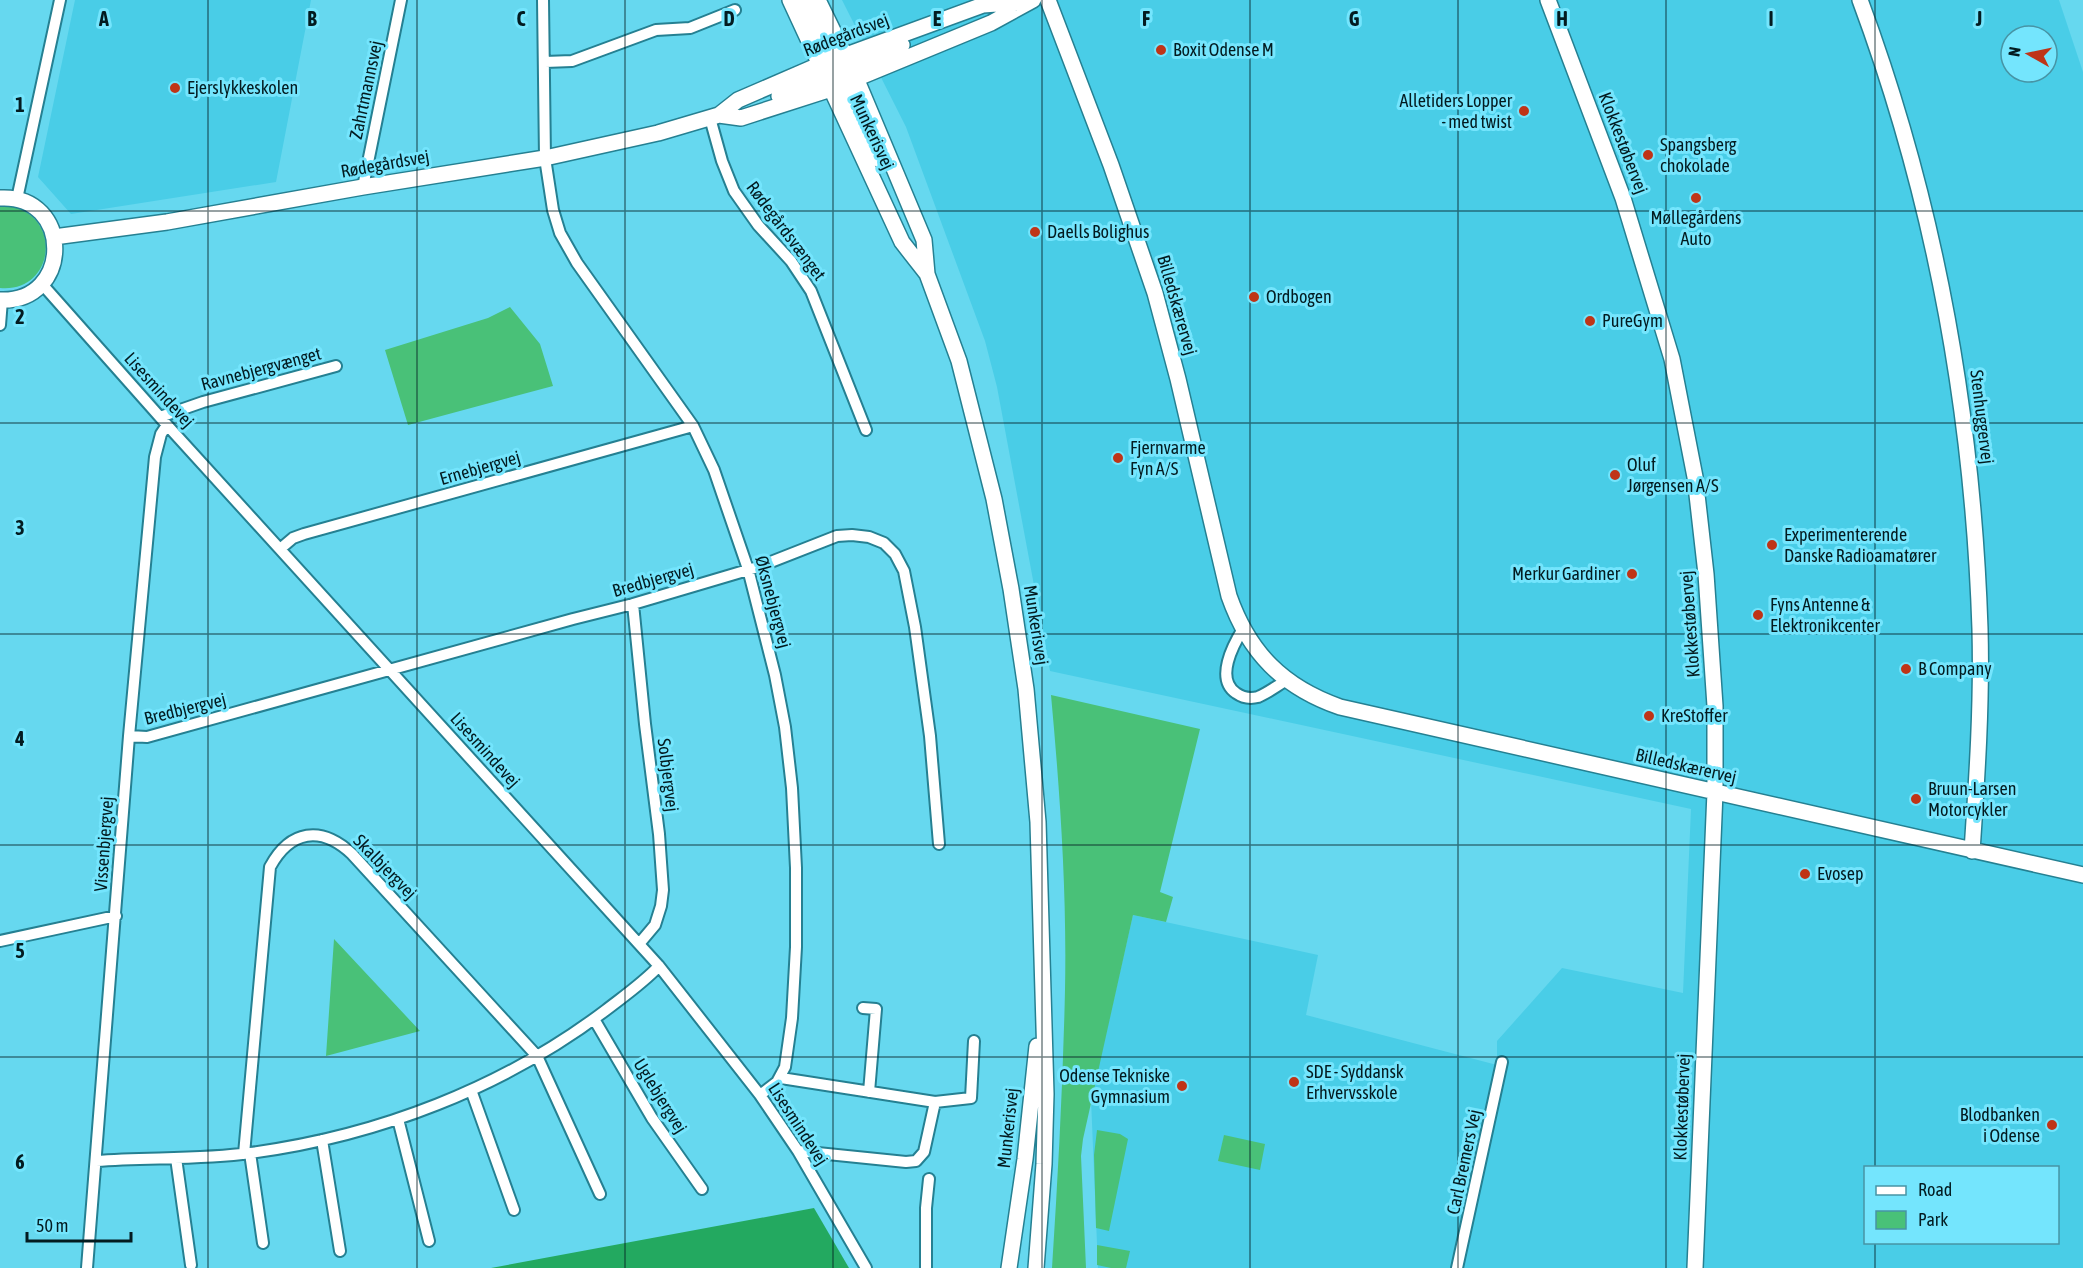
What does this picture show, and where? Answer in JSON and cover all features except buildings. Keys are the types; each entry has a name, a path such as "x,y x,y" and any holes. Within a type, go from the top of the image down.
{"street":[{"path":"17,199 60,0"},
{"name":"Zahrtmannsvej","path":"363,187 401,0"},
{"name":"Øksnebjergvej","path":"543,0 545,158 553,210 560,233 577,263 693,426 714,470 748,569 767,639 785,727 795,825 797,909 795,974 788,1057 780,1078"},
{"name":"Munkerisvej","path":"790,0 838,72 909,205 924,240 927,274 959,361 994,499 1013,600 1026,688 1038,822 1046,1094 1044,1164 1036,1268"},
{"path":"804,0 838,72"},
{"name":"Munkerisvej","path":"818,0 838,72 902,242 927,274"},
{"name":"Billedskærervej","path":"1048,0 1111,165 1155,293 1178,379 1229,596 1243,629 1260,656 1287,680 1322,701 1340,707 2083,875"},
{"name":"Klokkestøbervej","path":"1548,0 1623,198 1647,271 1673,365 1695,477 1713,660 1715,792 1695,1268"},
{"name":"Stenhuggervej","path":"1860,0 1904,130 1929,225 1948,319 1964,422 1976,530 1980,631 1979,740 1972,851"},
{"name":"Rødegårdsvej","path":"54,237 167,222 545,158 720,117 741,117 984,5 1031,1"},
{"name":"Rødegårdsvej","path":"720,117 738,100 838,72 991,23 1031,1"},
{"path":"545,62 572,61 656,30 690,28 735,9"},
{"name":"Rødegårdsvænget","path":"720,117 722,161 734,191 758,225 795,267 818,306 866,430"},
{"path":"0,198 17,199 29,204 40,213 49,224 54,237 55,249 54,262 42,284 24,296 1,300 0,325"},
{"name":"Lisesmindevej","path":"42,284 659,966 760,1095 798,1151 866,1268"},
{"name":"Ravnebjergvænget","path":"164,421 203,402 336,366"},
{"name":"Vissenbjergvej","path":"87,1268 129,736 154,457 164,421"},
{"name":"Ernebjergvej","path":"280,549 293,538 304,534 693,426"},
{"name":"Bredbjergvej","path":"129,736 147,737 633,604 748,569 837,536 869,537 884,543 895,554 904,571 915,627 930,736 939,844"},
{"name":"Solbjergvej","path":"633,604 659,834 663,891 655,925 639,944"},
{"path":"1243,629 1228,660 1228,683 1231,690 1238,695 1250,698 1260,696 1287,680"},
{"name":"Skalbjergvej","path":"247,1153 270,867 278,852 291,841 307,835 324,836 340,842 537,1056"},
{"path":"0,941 116,916"},
{"path":"96,1161 247,1153 322,1140 398,1119 471,1090 537,1056 594,1018 647,978 659,966"},
{"name":"Munkerisvej","path":"1009,1268 1025,1159 1042,992"},
{"path":"863,1008 876,1009 869,1092"},
{"name":"Uglebjergvej","path":"594,1018 652,1118 702,1189"},
{"path":"760,1095 780,1078 935,1102 971,1098 974,1041"},
{"path":"537,1056 600,1194"},
{"name":"Carl Bremers Vej","path":"1457,1268 1502,1062"},
{"path":"471,1090 514,1210"},
{"path":"798,1151 906,1162 916,1161 924,1152 935,1102"},
{"path":"398,1119 429,1240"},
{"path":"322,1140 340,1251"},
{"path":"247,1153 263,1243"},
{"path":"176,1158 191,1265"},
{"path":"926,1268 926,1208 929,1179"}],"shaded area":[{"name":"Ejerslykkeskolen","path":"75,0 311,0 276,182 71,214 38,177"},
{"path":"842,0 2059,0 2083,72 2083,1268 1098,1268 1091,1099 1133,915 1318,955 1306,1015 1497,1065 1497,1041 1562,968 1683,993 1691,809 1050,671 997,387 985,341 906,127"}],"green space":[{"path":"10,206 27,213 39,224 45,238 46,253 41,267 32,279 18,286 0,288 0,207"},
{"path":"510,307 540,344 553,386 408,425 385,350 488,318"},
{"path":"1051,695 1200,729 1160,892 1173,897 1166,922 1133,915 1083,1139 1081,1156 1086,1268 1052,1268 1062,1095 1065,916"},
{"path":"334,939 420,1031 326,1056"},
{"path":"1097,1130 1120,1134 1128,1139 1109,1231 1096,1228 1094,1155"},
{"path":"1224,1135 1265,1144 1260,1170 1218,1161"},
{"path":"814,1208 849,1268 491,1268"},
{"path":"1097,1245 1130,1251 1126,1268 1097,1265"}],"place":[{"name":"Boxit Odense M","path":"1161,50"},
{"name":"Ejerslykkeskolen","path":"175,88"},
{"name":"Alletiders Lopper - med twist","path":"1524,111"},
{"name":"Spangsberg chokolade","path":"1648,155"},
{"name":"Møllegårdens Auto","path":"1696,198"},
{"name":"Daells Bolighus","path":"1035,232"},
{"name":"Ordbogen","path":"1254,297"},
{"name":"PureGym","path":"1590,321"},
{"name":"Fjernvarme Fyn A/S","path":"1118,458"},
{"name":"Oluf Jørgensen A/S","path":"1615,475"},
{"name":"Experimenterende Danske Radioamatører","path":"1772,545"},
{"name":"Merkur Gardiner","path":"1632,574"},
{"name":"Fyns Antenne & Elektronikcenter","path":"1758,615"},
{"name":"B Company","path":"1906,669"},
{"name":"KreStoffer","path":"1649,716"},
{"name":"Bruun-Larsen Motorcykler","path":"1916,799"},
{"name":"Evosep","path":"1805,874"},
{"name":"SDE - Syddansk Erhvervsskole","path":"1294,1082"},
{"name":"Odense Tekniske Gymnasium","path":"1182,1086"},
{"name":"Blodbanken i Odense","path":"2052,1125"}]}
